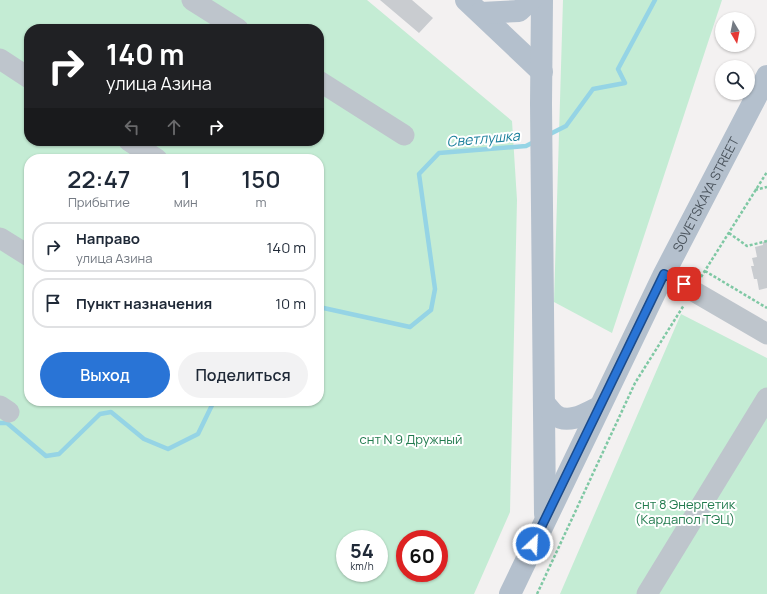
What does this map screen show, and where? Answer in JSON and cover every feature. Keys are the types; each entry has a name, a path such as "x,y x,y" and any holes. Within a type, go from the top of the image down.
{"main road":[{"path":"473,7 519,11 531,0"},
{"path":"542,0 541,104 545,520"},
{"path":"473,7 542,72"},
{"name":"SOVETSKAYA STREET","path":"510,594 664,274 767,76"},
{"path":"544,403 556,416 567,418 579,417 599,407"}],"street":[{"path":"192,0 230,24"},
{"path":"0,60 24,75"},
{"path":"324,84 404,135"},
{"path":"137,146 149,154"},
{"path":"0,238 24,253"},
{"path":"664,274 767,334"},
{"path":"647,594 767,398"}],"path":[{"path":"537,594 635,383 767,172"},
{"path":"755,191 767,187"},
{"path":"729,233 747,246 767,241"},
{"path":"705,271 767,308"}],"green space":[{"name":"снт N 9 Дружный","path":"0,0 367,0 512,121 517,200 510,512 474,594 0,594"},
{"path":"563,0 722,0 718,12 715,12 715,21 612,333 554,302"},
{"name":"снт 8 Энергетик (Кардапол ТЭЦ)","path":"681,314 767,358 767,594 560,594"}],"building":[{"path":"380,0 412,0 433,18 419,33"},
{"path":"767,241 767,288 759,290 757,279 754,279 751,266 754,266 752,258 757,257 755,247 763,245 763,242"}],"waterway":[{"name":"Светлушка","path":"548,135 566,126 593,89 625,83 618,69 655,0"},
{"name":"Светлушка","path":"324,308 410,327 431,310 435,289 419,174 439,153 526,146 536,141"},
{"name":"Светлушка","path":"0,423 7,423 46,456 59,454 100,414 111,412 144,439 168,449 198,434 212,406"}],"route":[{"path":"533,544 664,274 684,284"}]}
